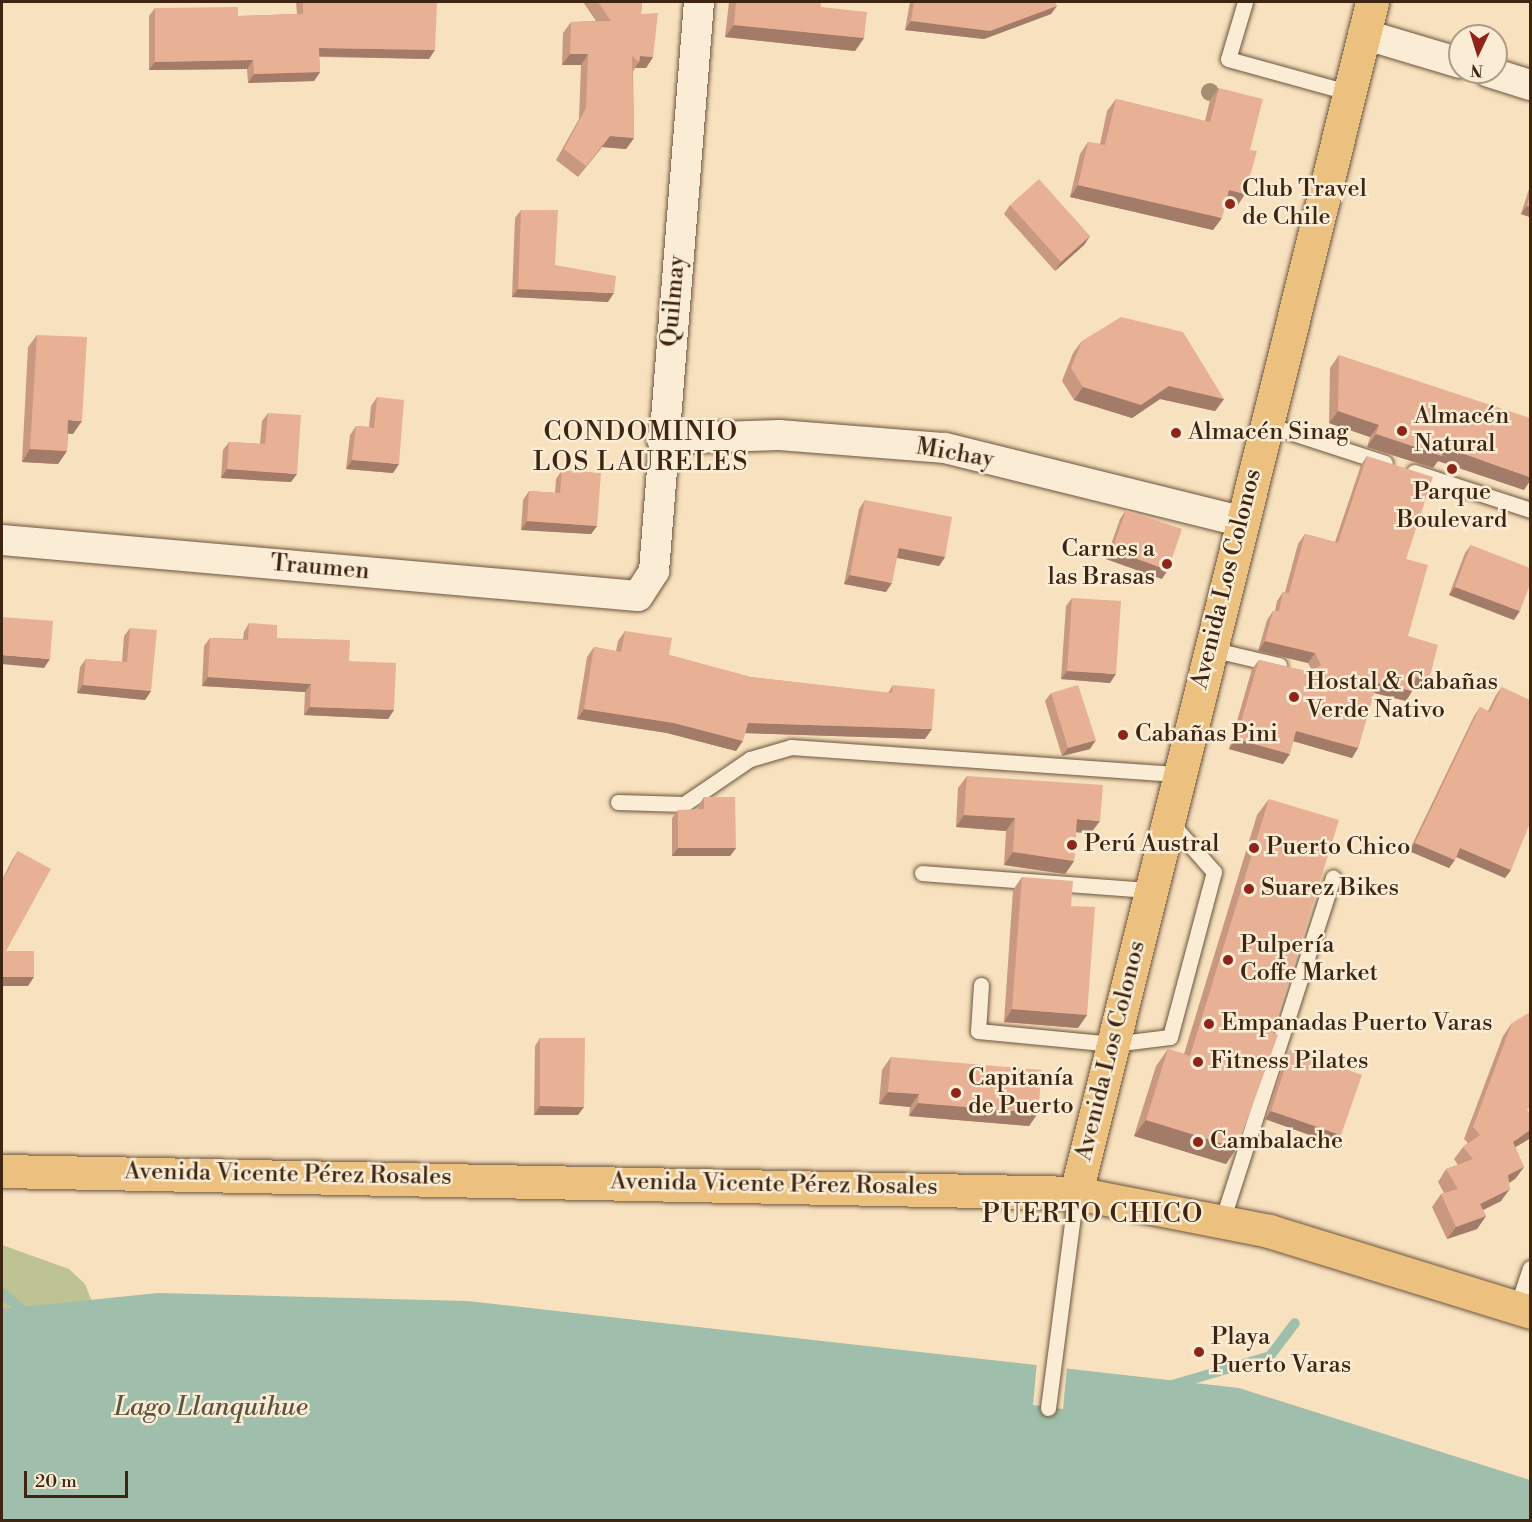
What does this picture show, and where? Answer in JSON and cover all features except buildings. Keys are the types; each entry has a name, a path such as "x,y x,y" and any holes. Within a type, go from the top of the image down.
{"main road":[{"name":"Avenida Los Colonos","path":"1076,1193 1265,424 1372,2"},
{"name":"Avenida Vicente Pérez Rosales","path":"2,1171 1076,1193 1222,1221 1353,1254 1524,1310"}],"street":[{"name":"Quilmay","path":"638,596 654,571 662,439 699,2"},
{"path":"1364,34 1448,59"},
{"path":"1508,78 1530,85"},
{"name":"Michay","path":"662,439 779,435 945,448 1241,521"},
{"name":"Traumen","path":"2,540 638,596"}],"lane":[{"path":"1245,2 1228,59 1348,92"},
{"path":"1265,424 1530,510"},
{"path":"1210,650 1294,669"},
{"path":"618,802 684,804 750,759 791,747 1179,774"},
{"path":"981,985 978,1032 1113,1044 1170,1037 1214,872 1168,819"},
{"path":"922,873 1150,890"},
{"path":"1222,1221 1333,878"},
{"path":"1048,1408 1076,1193"},
{"path":"1524,1310 1530,1268"}],"green space":[{"path":"2,1245 69,1269 85,1284 97,1314 2,1368"}],"water":[{"name":"Lago Llanquihue","path":"158,1293 467,1301 1239,1388 1530,1480 1530,1520 2,1520 2,1309"}],"pier":[{"path":"1037,1362 1067,1367 1063,1409 1033,1405"}],"waterway":[{"path":"2,1293 29,1316"},
{"path":"1169,1386 1270,1356 1295,1323"}],"place":[{"name":"Club Travel de Chile","path":"1230,204"},
{"name":"Almacén Natural","path":"1402,431"},
{"name":"Almacén Sinag","path":"1176,433"},
{"name":"Parque Boulevard","path":"1452,469"},
{"name":"Carnes a las Brasas","path":"1167,564"},
{"name":"Hostal & Cabañas Verde Nativo","path":"1294,697"},
{"name":"Cabañas Pini","path":"1123,735"},
{"name":"Perú Austral","path":"1072,845"},
{"name":"Puerto Chico","path":"1254,848"},
{"name":"Suarez Bikes","path":"1249,889"},
{"name":"Pulpería Coffe Market","path":"1228,960"},
{"name":"Empanadas Puerto Varas","path":"1209,1024"},
{"name":"Fitness Pilates","path":"1198,1062"},
{"name":"Capitanía de Puerto","path":"956,1093"},
{"name":"Cambalache","path":"1198,1142"},
{"name":"Playa Puerto Varas","path":"1199,1352"}],"district":[{"name":"CONDOMINIO LOS LAURELES","path":"641,448"},
{"name":"PUERTO CHICO","path":"1093,1215"}]}
